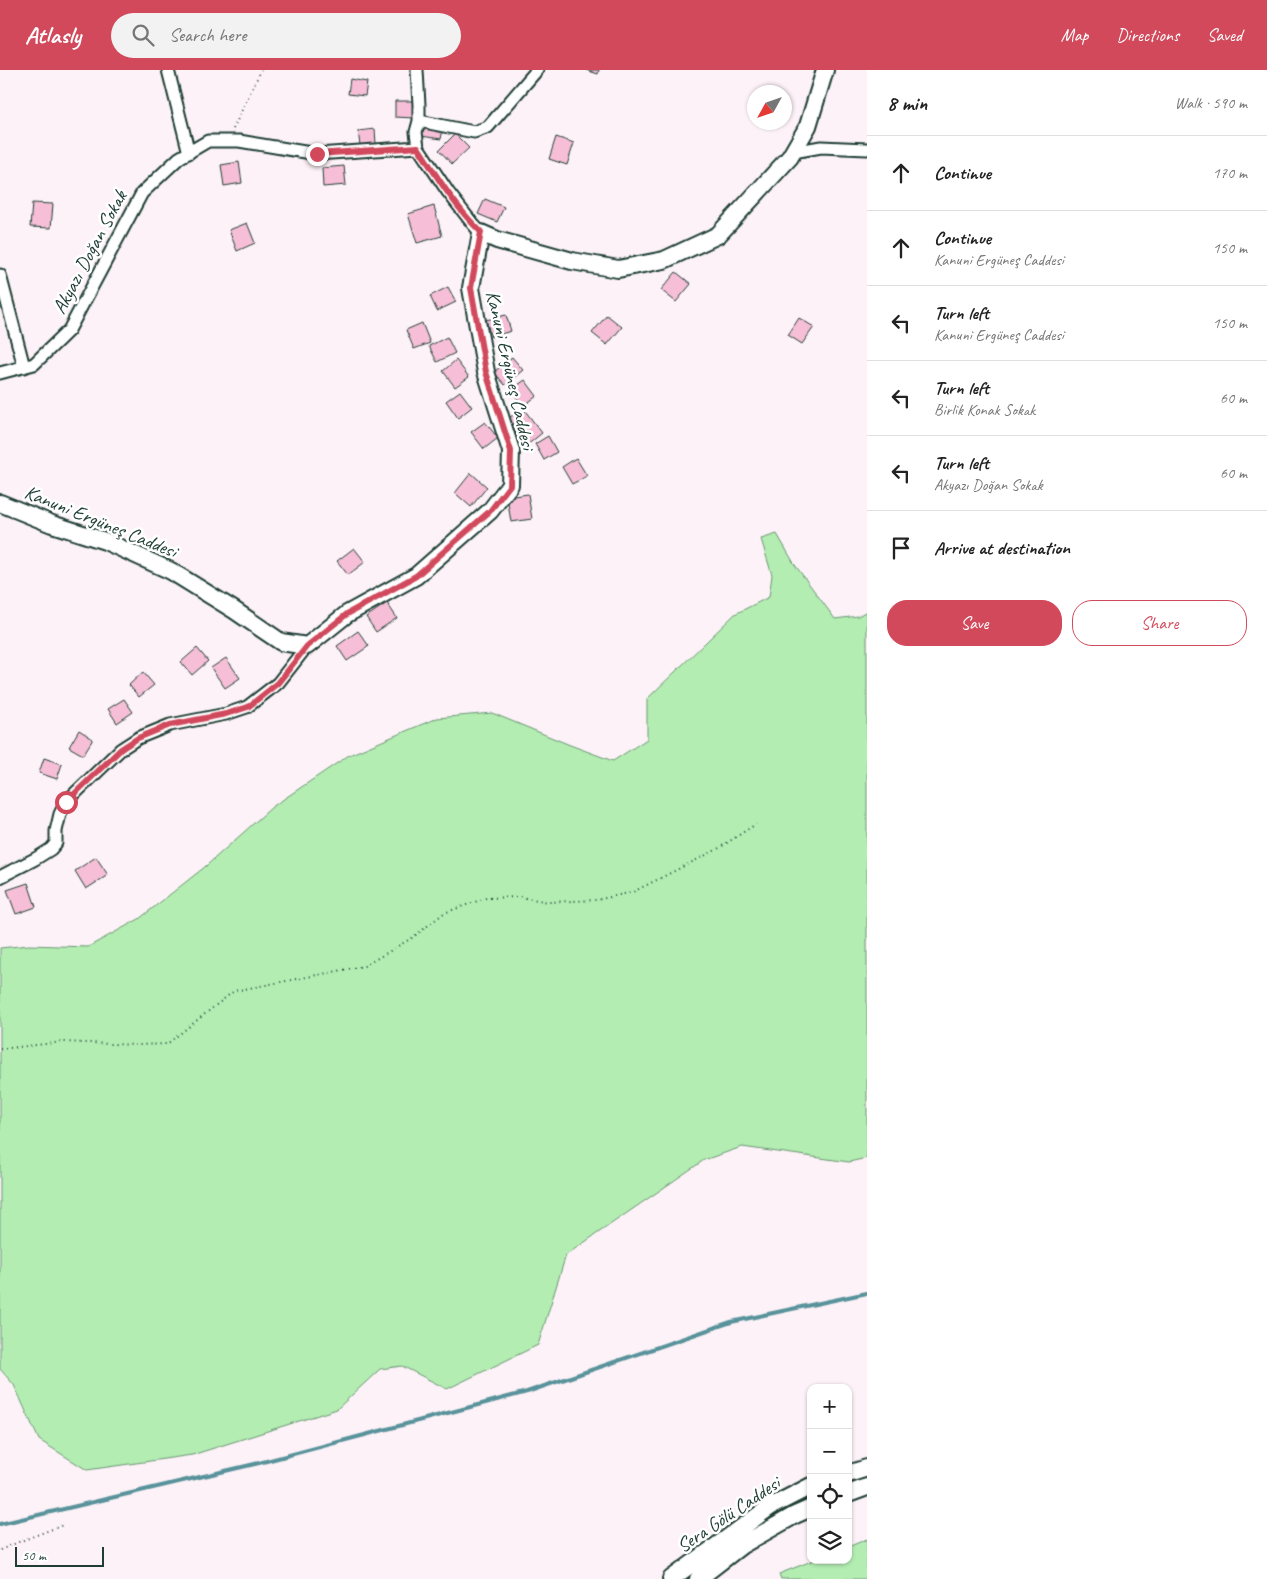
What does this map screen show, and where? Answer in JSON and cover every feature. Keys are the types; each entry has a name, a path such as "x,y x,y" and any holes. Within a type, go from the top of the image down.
{"street":[{"path":"168,70 189,153"},
{"path":"417,70 419,121 416,132 418,147 448,192 481,232 497,240 572,261 618,270 664,260 718,235 790,157 808,126 825,70"},
{"path":"419,121 474,132 488,128 537,70"},
{"name":"Akyazı Doğan Sokak","path":"0,373 34,364 69,330 142,194 179,158 208,141 239,141 317,154 418,147"},
{"path":"793,152 821,147 867,149"},
{"name":"Kanuni Ergüneş Caddesi","path":"0,503 52,524 105,541 171,571 281,642 307,646 347,614 416,576 490,511 510,485 511,451 486,372 471,288 481,232"},
{"path":"0,275 24,367"},
{"path":"0,877 51,849 56,843 56,831 60,814 66,802 121,749 138,738 170,725 226,714 248,707 278,683 307,646"},
{"path":"852,1473 867,1468"},
{"path":"852,1493 867,1487"},
{"name":"Sera Gölü Caddesi","path":"672,1579 770,1507 807,1488"},
{"name":"Sera Gölü Caddesi","path":"698,1579 742,1545 794,1515 807,1510"}],"path":[{"path":"227,141 261,70"},
{"path":"0,1049 63,1042 138,1045 167,1044 234,991 364,966 412,938 444,914 486,898 520,897 548,902 596,900 633,892 716,850 756,824"},
{"path":"0,1550 21,1540 63,1526"}],"green space":[{"path":"777,534 795,565 835,619 858,616 867,611 867,1158 849,1162 742,1147 704,1160 566,1255 538,1345 447,1389 402,1366 380,1369 337,1409 192,1455 87,1470 39,1440 14,1385 0,1369 0,948 29,945 88,947 139,919 206,866 272,807 349,755 437,718 492,713 613,761 647,739 647,699 735,614 769,597 772,575 761,539"},
{"path":"867,1539 867,1579 781,1579 779,1574 807,1563 852,1564 852,1545"}],"building":[{"path":"586,70 599,70 598,74"},
{"path":"350,79 367,82 365,96 348,94"},
{"path":"395,101 415,101 414,118 395,117"},
{"path":"423,125 443,129 441,139 421,136"},
{"path":"375,129 376,144 360,145 358,131"},
{"path":"455,134 469,148 452,164 439,150"},
{"path":"556,137 574,143 567,165 549,159"},
{"path":"239,162 242,183 224,186 221,165"},
{"path":"344,166 346,185 323,187 322,168"},
{"path":"485,199 504,207 497,222 478,214"},
{"path":"32,203 53,204 51,228 30,227"},
{"path":"434,206 442,236 417,243 408,214"},
{"path":"247,223 255,243 237,251 229,230"},
{"path":"676,272 691,284 676,302 661,290"},
{"path":"448,287 456,302 437,311 430,296"},
{"path":"506,315 511,331 491,337 486,320"},
{"path":"607,315 622,327 607,345 592,333"},
{"path":"799,318 814,327 802,344 788,335"},
{"path":"422,323 430,343 414,349 406,330"},
{"path":"447,337 455,353 437,362 429,346"},
{"path":"512,357 523,370 505,385 494,372"},
{"path":"456,360 469,377 455,387 443,371"},
{"path":"525,380 537,396 523,406 511,390"},
{"path":"460,391 472,407 458,418 446,401"},
{"path":"523,408 542,433 526,446 506,420"},
{"path":"485,422 498,438 484,449 471,432"},
{"path":"548,436 557,452 544,460 535,444"},
{"path":"576,458 587,476 572,484 562,467"},
{"path":"471,473 487,487 471,507 455,493"},
{"path":"528,494 532,519 511,522 507,497"},
{"path":"354,548 365,562 348,575 337,561"},
{"path":"387,603 397,618 376,632 366,617"},
{"path":"358,631 369,646 347,661 337,646"},
{"path":"197,648 208,661 192,675 181,662"},
{"path":"226,658 240,678 225,688 211,668"},
{"path":"143,672 154,685 139,697 129,685"},
{"path":"124,699 133,712 117,723 108,709"},
{"path":"79,730 93,739 83,755 69,747"},
{"path":"44,758 62,764 57,779 39,773"},
{"path":"96,857 108,875 86,889 75,871"},
{"path":"28,883 36,907 16,914 7,890"}],"waterway":[{"path":"0,1524 259,1463 527,1392 731,1322 867,1293"}],"route":[{"path":"66,802 121,749 138,738 170,725 226,714 248,707 278,683 307,646 347,614 416,576 490,511 510,485 511,451 486,372 471,288 481,232 448,192 418,147 317,154"}]}
